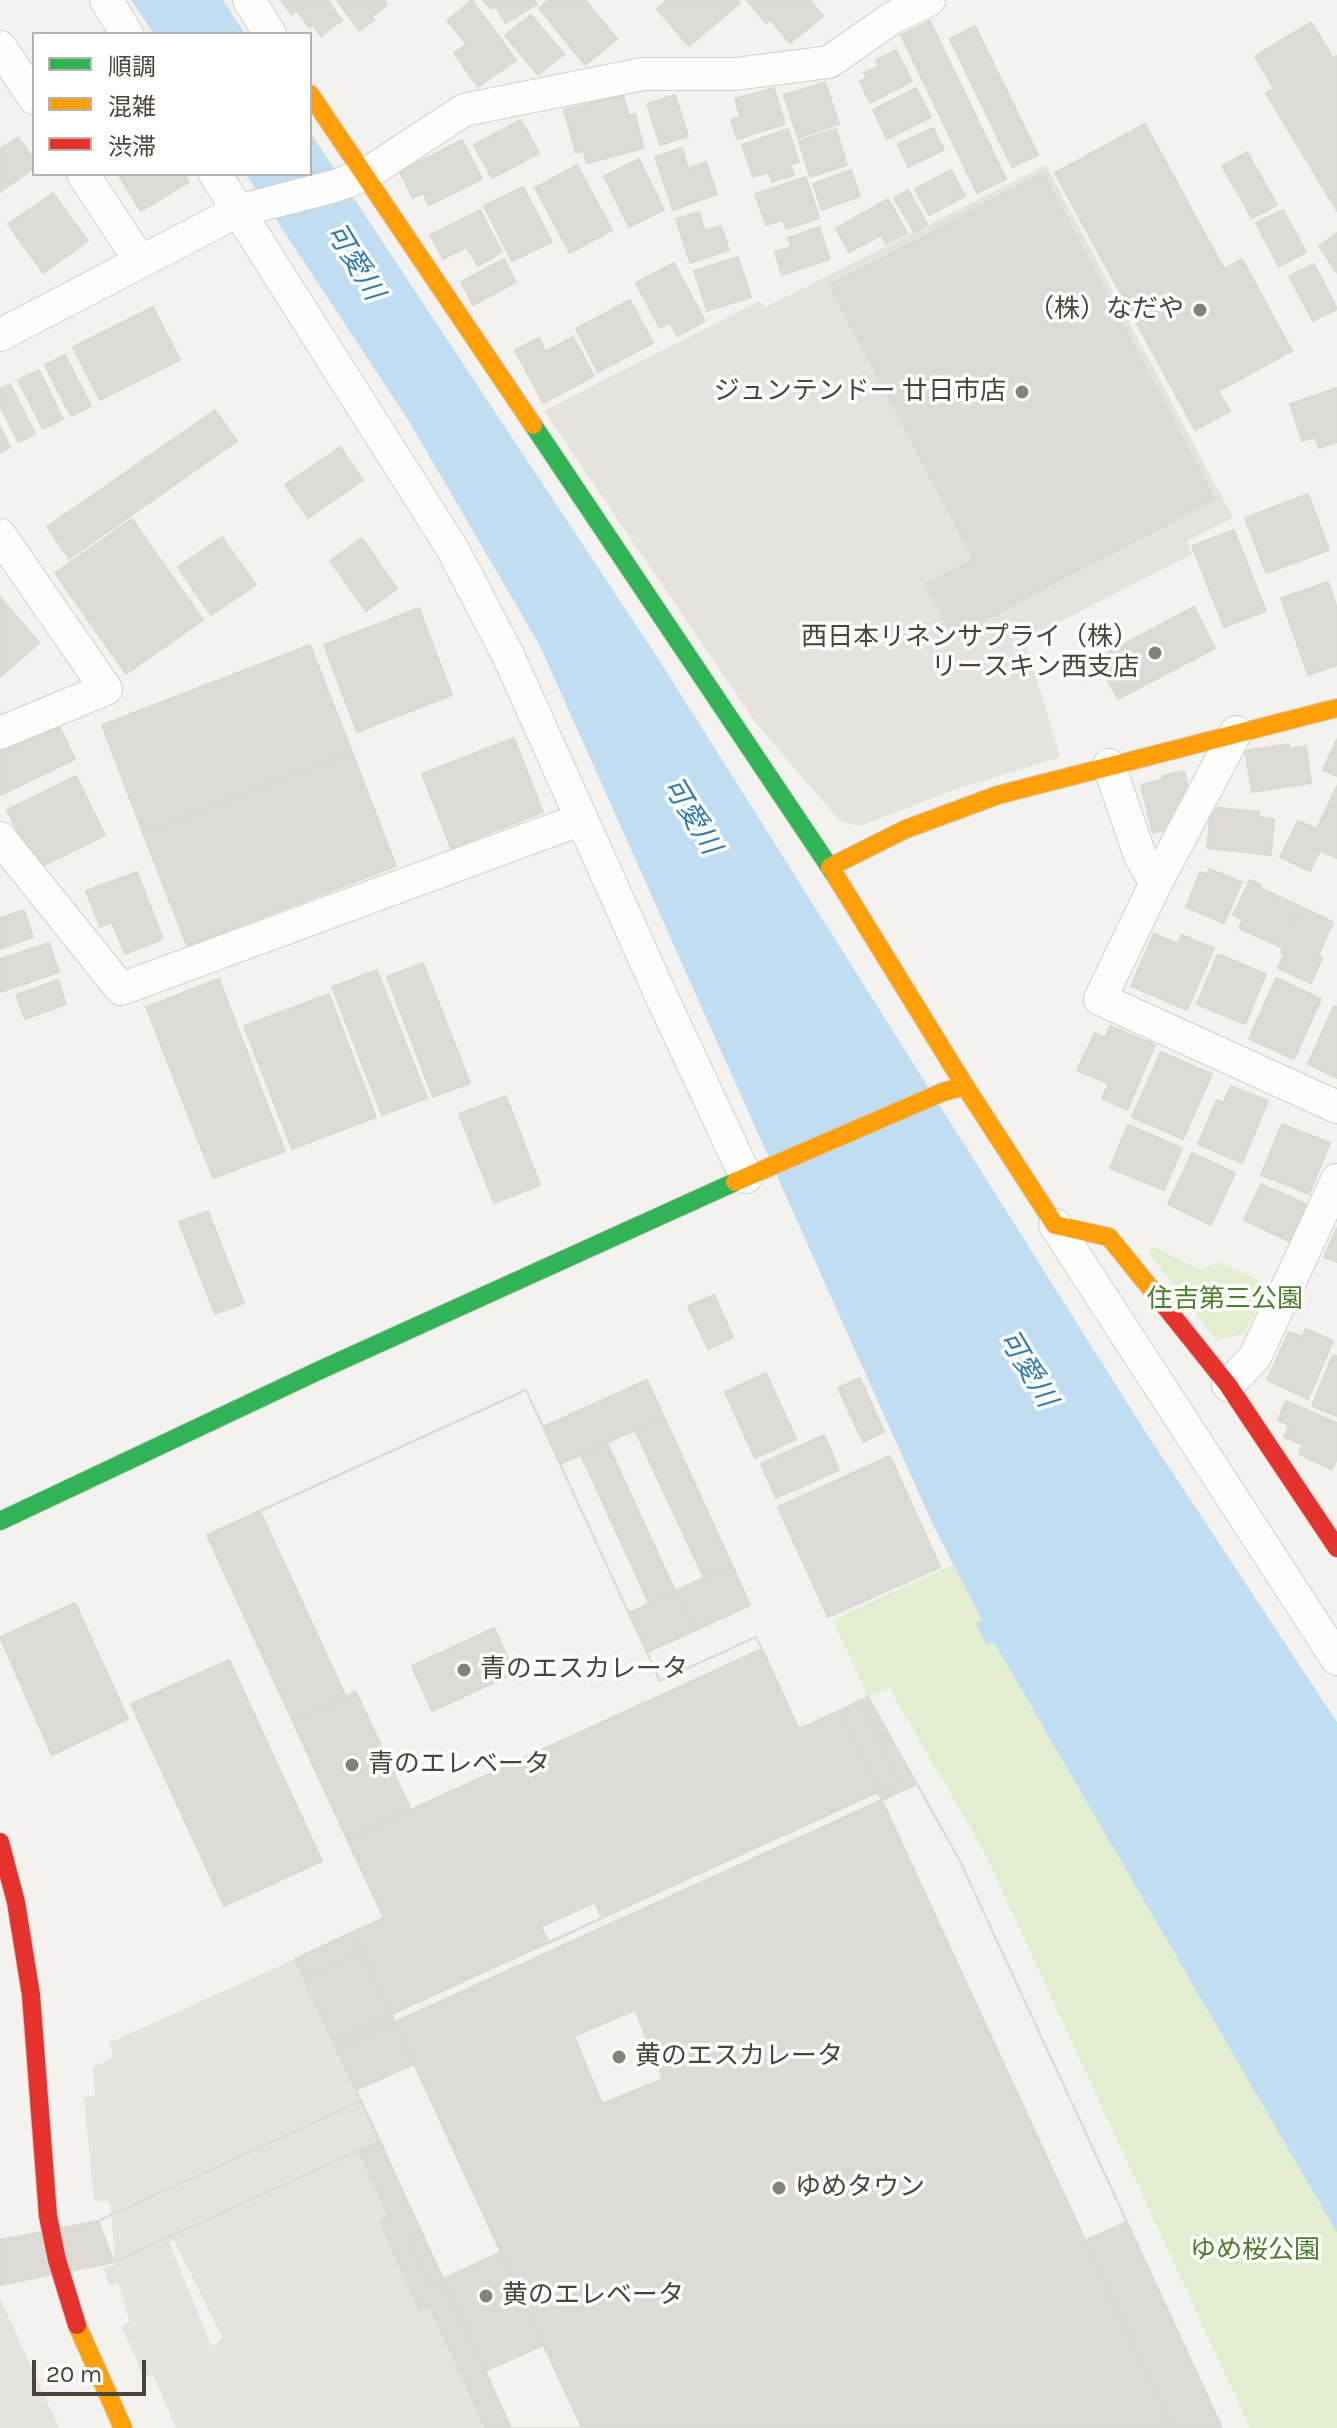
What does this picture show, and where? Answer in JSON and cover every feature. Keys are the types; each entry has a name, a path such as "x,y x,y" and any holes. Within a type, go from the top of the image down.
{"street":[{"path":"106,0 126,32"},
{"path":"249,0 269,32"},
{"path":"0,335 245,210 350,180 464,110 643,74 735,74 829,62 892,18 929,0"},
{"path":"0,47 32,95"},
{"path":"312,98 350,180 830,867 965,1086 1337,1659"},
{"path":"84,176 140,261"},
{"path":"217,176 245,210 452,548 508,655 582,819 756,1172"},
{"path":"0,535 106,689 0,733"},
{"path":"830,867 906,829 971,805 1109,765 1337,708"},
{"path":"1236,732 1156,883 1100,999 1337,1107"},
{"path":"1109,765 1140,856 1156,883"},
{"path":"0,838 121,989 582,819"},
{"path":"0,1521 332,1364 756,1172 943,1092 965,1086"},
{"path":"1228,1385 1255,1357 1337,1180"},
{"path":"1055,1225 1109,1237 1228,1385 1337,1548"},
{"path":"0,1842 13,1881 31,1995 51,2231 64,2291 83,2345 123,2428"}],"green space":[{"name":"住吉第三公園","path":"1153,1247 1201,1270 1220,1262 1258,1280 1264,1295 1243,1334 1216,1340 1148,1252"},
{"name":"ゆめ桜公園","path":"954,1564 983,1620 987,1645 994,1641 1337,2233 1337,2428 1250,2428 984,1851 889,1688 868,1697 833,1620"}],"shaded area":[{"path":"1046,165 1233,518 1187,541 1192,554 1025,640 1060,757 954,790 860,826 850,824 839,820 758,726 544,411 759,301 766,307"},
{"path":"295,1959 380,2141 359,2151 389,2217 380,2222 420,2310 430,2306 486,2428 176,2428 153,2374 144,2377 121,2325 130,2322 118,2282 109,2285 104,2268 115,2265 111,2209 109,2202 94,2200 84,2098 95,2095 93,2067 114,2057 109,2043","holes":["174,2240 223,2339 211,2346 169,2242"]},
{"path":"0,2298 59,2428 0,2428"}],"water":[{"path":"131,0 223,0 244,32 153,32"},
{"name":"可愛川","path":"312,135 661,663 1143,1428 1337,1722 1337,2233 994,1642 987,1645 976,1623 982,1620 934,1527 540,646 410,423 247,176 312,176"}],"building":[{"path":"281,0 327,0 342,20 321,36 313,25 309,27 297,11 292,15"},
{"path":"337,0 384,0 387,5 359,31"},
{"path":"472,0 516,60 478,87 454,53 467,44 447,21"},
{"path":"483,0 534,0 537,4 506,23 495,6 491,9"},
{"path":"549,0 585,0 617,39 585,65 539,8"},
{"path":"667,0 737,0 740,3 689,46 657,9"},
{"path":"747,0 810,0 823,16 790,43 771,20 766,23"},
{"path":"531,15 564,54 538,75 505,35"},
{"path":"930,21 1006,179 977,193 901,35"},
{"path":"1311,22 1333,58 1337,56 1337,211 1266,93 1274,89 1255,56"},
{"path":"975,26 1038,155 1012,167 950,39"},
{"path":"896,50 912,81 870,103 860,81 867,78 864,73 879,66 876,60"},
{"path":"825,82 839,124 798,138 784,95"},
{"path":"774,88 785,124 737,139 731,120 740,117 735,99"},
{"path":"916,88 931,117 887,139 873,110"},
{"path":"623,95 629,116 635,114 644,148 587,163 584,151 576,153 564,110"},
{"path":"675,95 688,136 660,145 647,104"},
{"path":"521,120 539,153 492,178 474,145"},
{"name":"（株）なだや","path":"1145,124 1224,269 1242,259 1292,351 1218,391 1230,411 1195,430 1055,173"},
{"path":"933,128 944,150 908,167 898,144"},
{"path":"788,129 799,162 790,165 794,175 772,182 769,172 753,177 742,145"},
{"path":"836,129 847,165 810,177 799,141"},
{"path":"18,137 32,157 32,169 0,192 0,149"},
{"path":"462,140 482,179 429,205 423,193 413,198 400,172"},
{"path":"682,148 688,169 706,162 717,194 673,210 655,157"},
{"path":"1247,152 1277,205 1252,218 1222,166"},
{"path":"639,159 664,210 629,227 604,176"},
{"path":"577,165 612,230 570,253 535,188"},
{"path":"851,170 860,196 822,210 813,184"},
{"path":"951,170 965,196 929,215 915,189"},
{"name":"ジュンテンドー 廿日市店","path":"1043,174 1214,499 953,636 926,584 974,559 830,285"},
{"path":"119,176 185,176 189,182 141,211"},
{"path":"806,177 819,218 786,229 783,220 766,225 755,194"},
{"path":"523,187 552,242 512,261 484,206"},
{"path":"908,190 927,224 914,232 894,198"},
{"path":"53,193 88,241 43,273 8,224"},
{"path":"888,199 907,233 886,244 881,235 849,252 836,228"},
{"path":"480,210 502,252 478,266 466,247 443,259 430,235"},
{"path":"1283,210 1306,252 1279,267 1256,223"},
{"path":"699,212 705,231 721,226 729,250 690,263 676,219"},
{"path":"819,227 830,259 782,275 775,252 791,247 788,238"},
{"path":"1337,233 1337,273 1319,246"},
{"path":"738,257 751,297 707,311 694,271"},
{"path":"504,259 516,282 473,305 461,282"},
{"path":"674,263 705,321 677,336 670,322 660,328 636,283"},
{"path":"1314,264 1337,309 1313,321 1289,276"},
{"path":"630,300 653,343 598,372 576,329"},
{"path":"153,307 180,360 100,400 73,347"},
{"path":"573,337 594,376 543,403 515,350 539,338 545,352"},
{"path":"65,355 91,406 71,416 45,365"},
{"path":"39,370 63,419 43,429 18,380"},
{"path":"10,384 35,434 18,442 0,406 0,389"},
{"path":"1337,388 1337,442 1319,448 1315,437 1302,441 1290,404"},
{"path":"215,410 237,441 69,559 47,527"},
{"path":"0,426 10,447 0,452"},
{"path":"340,447 363,480 308,518 285,485"},
{"path":"1308,494 1329,550 1266,573 1245,518"},
{"path":"132,519 203,620 126,674 55,573"},
{"path":"1234,530 1266,611 1224,627 1192,546"},
{"path":"222,537 256,585 211,615 178,567"},
{"path":"362,538 397,589 366,611 330,561"},
{"path":"1328,582 1337,608 1337,665 1308,675 1281,598"},
{"path":"0,597 39,643 0,677"},
{"name":"西日本リネンサプライ（株） リースキン西支店","path":"1194,607 1215,648 1118,699 1096,659"},
{"path":"419,608 452,695 357,732 324,645"},
{"path":"310,645 352,752 143,833 102,725"},
{"path":"58,724 75,759 0,795 0,752"},
{"path":"514,738 543,812 451,848 422,774"},
{"path":"1337,739 1337,776 1323,770"},
{"path":"1289,744 1290,749 1306,746 1311,783 1252,792 1245,751"},
{"path":"352,752 396,866 187,946 143,833"},
{"path":"1184,771 1193,807 1181,825 1153,833 1141,785"},
{"path":"76,776 105,835 36,869 7,810"},
{"path":"1337,786 1337,858 1320,851 1310,871 1280,857 1298,821 1317,829"},
{"path":"1211,807 1259,812 1259,817 1274,819 1271,855 1207,848"},
{"path":"1209,869 1242,882 1224,923 1186,907 1200,872 1207,875"},
{"path":"137,872 163,939 125,954 112,922 100,927 86,891"},
{"path":"1250,880 1299,906 1281,947 1239,928 1243,920 1233,915"},
{"path":"1301,907 1333,922 1318,956 1322,958 1311,983 1278,968 1284,954 1281,953"},
{"path":"24,910 33,937 0,949 0,918"},
{"path":"1154,934 1178,944 1182,935 1214,948 1187,1010 1131,986"},
{"path":"49,943 59,972 0,992 0,959"},
{"path":"1218,954 1266,974 1245,1024 1197,1004"},
{"path":"423,963 470,1083 433,1097 387,977"},
{"path":"377,970 427,1098 382,1115 332,987"},
{"path":"1276,978 1321,999 1294,1059 1249,1039"},
{"path":"219,979 285,1151 213,1178 146,1007"},
{"path":"58,980 66,1004 25,1019 16,995"},
{"path":"329,994 376,1117 292,1149 244,1026"},
{"path":"1334,1006 1337,1007 1337,1078 1308,1064"},
{"path":"1110,1026 1155,1045 1127,1110 1102,1098 1109,1084 1077,1070 1095,1033 1105,1038"},
{"path":"1161,1052 1212,1074 1183,1139 1132,1117"},
{"path":"1231,1086 1268,1101 1242,1163 1198,1144 1217,1100 1223,1103"},
{"path":"506,1096 540,1185 494,1203 459,1114"},
{"path":"1282,1124 1330,1143 1309,1194 1261,1175"},
{"path":"1128,1125 1182,1148 1164,1190 1110,1168"},
{"path":"1192,1153 1235,1173 1211,1225 1168,1204"},
{"path":"1261,1184 1310,1206 1293,1243 1244,1220"},
{"path":"208,1211 244,1303 215,1314 179,1222"},
{"path":"1337,1228 1337,1262 1324,1257"},
{"path":"714,1295 733,1337 708,1349 688,1306"},
{"path":"1306,1329 1333,1341 1308,1399 1267,1380 1289,1332 1302,1337"},
{"path":"1333,1355 1337,1356 1337,1416 1312,1406"},
{"path":"766,1373 796,1439 755,1458 725,1392"},
{"path":"860,1378 884,1432 863,1442 838,1388"},
{"path":"647,1380 664,1417 560,1464 543,1427"},
{"path":"526,1390 660,1681 756,1637 762,1649 347,1839 293,1721 346,1697 260,1511"},
{"path":"526,1390 660,1681 756,1637 762,1649 347,1839 207,1535"},
{"path":"1286,1401 1337,1423 1337,1459 1332,1469 1299,1454 1303,1445 1284,1437 1289,1425 1278,1420"},
{"path":"664,1417 732,1565 704,1578 635,1430"},
{"path":"824,1435 839,1470 776,1498 761,1464"},
{"path":"607,1443 675,1591 649,1603 581,1455"},
{"path":"890,1456 940,1567 828,1617 778,1507"},
{"path":"732,1565 750,1605 694,1631 675,1591"},
{"path":"675,1591 694,1631 647,1652 629,1613"},
{"path":"75,1603 128,1719 52,1755 0,1637"},
{"name":"青のエスカレータ","path":"494,1628 515,1673 432,1711 412,1666"},
{"path":"762,1649 799,1729 841,1710 878,1792 391,2014 353,1932 384,1918 347,1839"},
{"path":"229,1660 322,1861 224,1906 131,1704"},
{"name":"青のエレベータ","path":"356,1692 411,1810 347,1839 293,1721"},
{"path":"868,1697 960,1861 1127,2222 1085,2241 1172,2428 511,2428 356,2090 414,2064 395,2022 337,2049 333,2041 899,1782 861,1700"},
{"path":"861,1700 899,1782 878,1792 841,1710"},
{"path":"917,1784 960,1861 1222,2428 511,2428 485,2371 543,2345 501,2252 443,2279 356,2090 414,2064 395,2022"},
{"path":"878,1792 1172,2428 582,2428 391,2014"},
{"path":"595,1902 602,1918 549,1943 541,1927"},
{"path":"353,1932 362,1952 304,1978 295,1959"},
{"path":"362,1952 391,2014 333,2041 304,1978"},
{"name":"黄のエスカレータ","path":"635,2010 663,2079 602,2104 574,2036"},
{"path":"395,2022 414,2064 356,2090 337,2049"},
{"path":"361,2101 380,2141 114,2262 98,2221"},
{"path":"361,2101 380,2141 114,2262 0,2285 0,2240 98,2221"},
{"path":"380,2141 422,2234 408,2240 429,2285 443,2279 511,2428 486,2428 430,2306 420,2310 380,2221 389,2217 359,2150"},
{"path":"1127,2222 1222,2428 1172,2428 1085,2241"},
{"path":"1127,2222 1222,2428 1172,2428 1085,2241"},
{"path":"422,2234 443,2279 429,2285 408,2240"},
{"name":"黄のエレベータ","path":"501,2252 543,2345 485,2371 443,2279"},
{"name":"黄のエレベータ","path":"501,2252 543,2345 485,2371 443,2279"}],"traffic: fast":[{"path":"533,425 835,875"},
{"path":"0,1521 318,1371 735,1182"}],"traffic: slow":[{"path":"312,97 533,425"},
{"path":"830,867 906,829 998,795 1337,708"},
{"path":"835,875 1055,1225 1109,1237 1160,1300"},
{"path":"735,1182 943,1092 965,1086"},
{"path":"77,2325 123,2428"}],"traffic: jam":[{"path":"1160,1300 1228,1385 1337,1548"},
{"path":"0,1842 16,1902 31,1995 48,2216 57,2260 77,2325"}],"place":[{"name":"（株）なだや","path":"1200,310"},
{"name":"ジュンテンドー 廿日市店","path":"1022,392"},
{"name":"西日本リネンサプライ（株） リースキン西支店","path":"1155,653"},
{"name":"青のエスカレータ","path":"464,1670"},
{"name":"青のエレベータ","path":"352,1765"},
{"name":"黄のエスカレータ","path":"619,2057"},
{"name":"ゆめタウン","path":"779,2188"},
{"name":"黄のエレベータ","path":"486,2296"}]}
